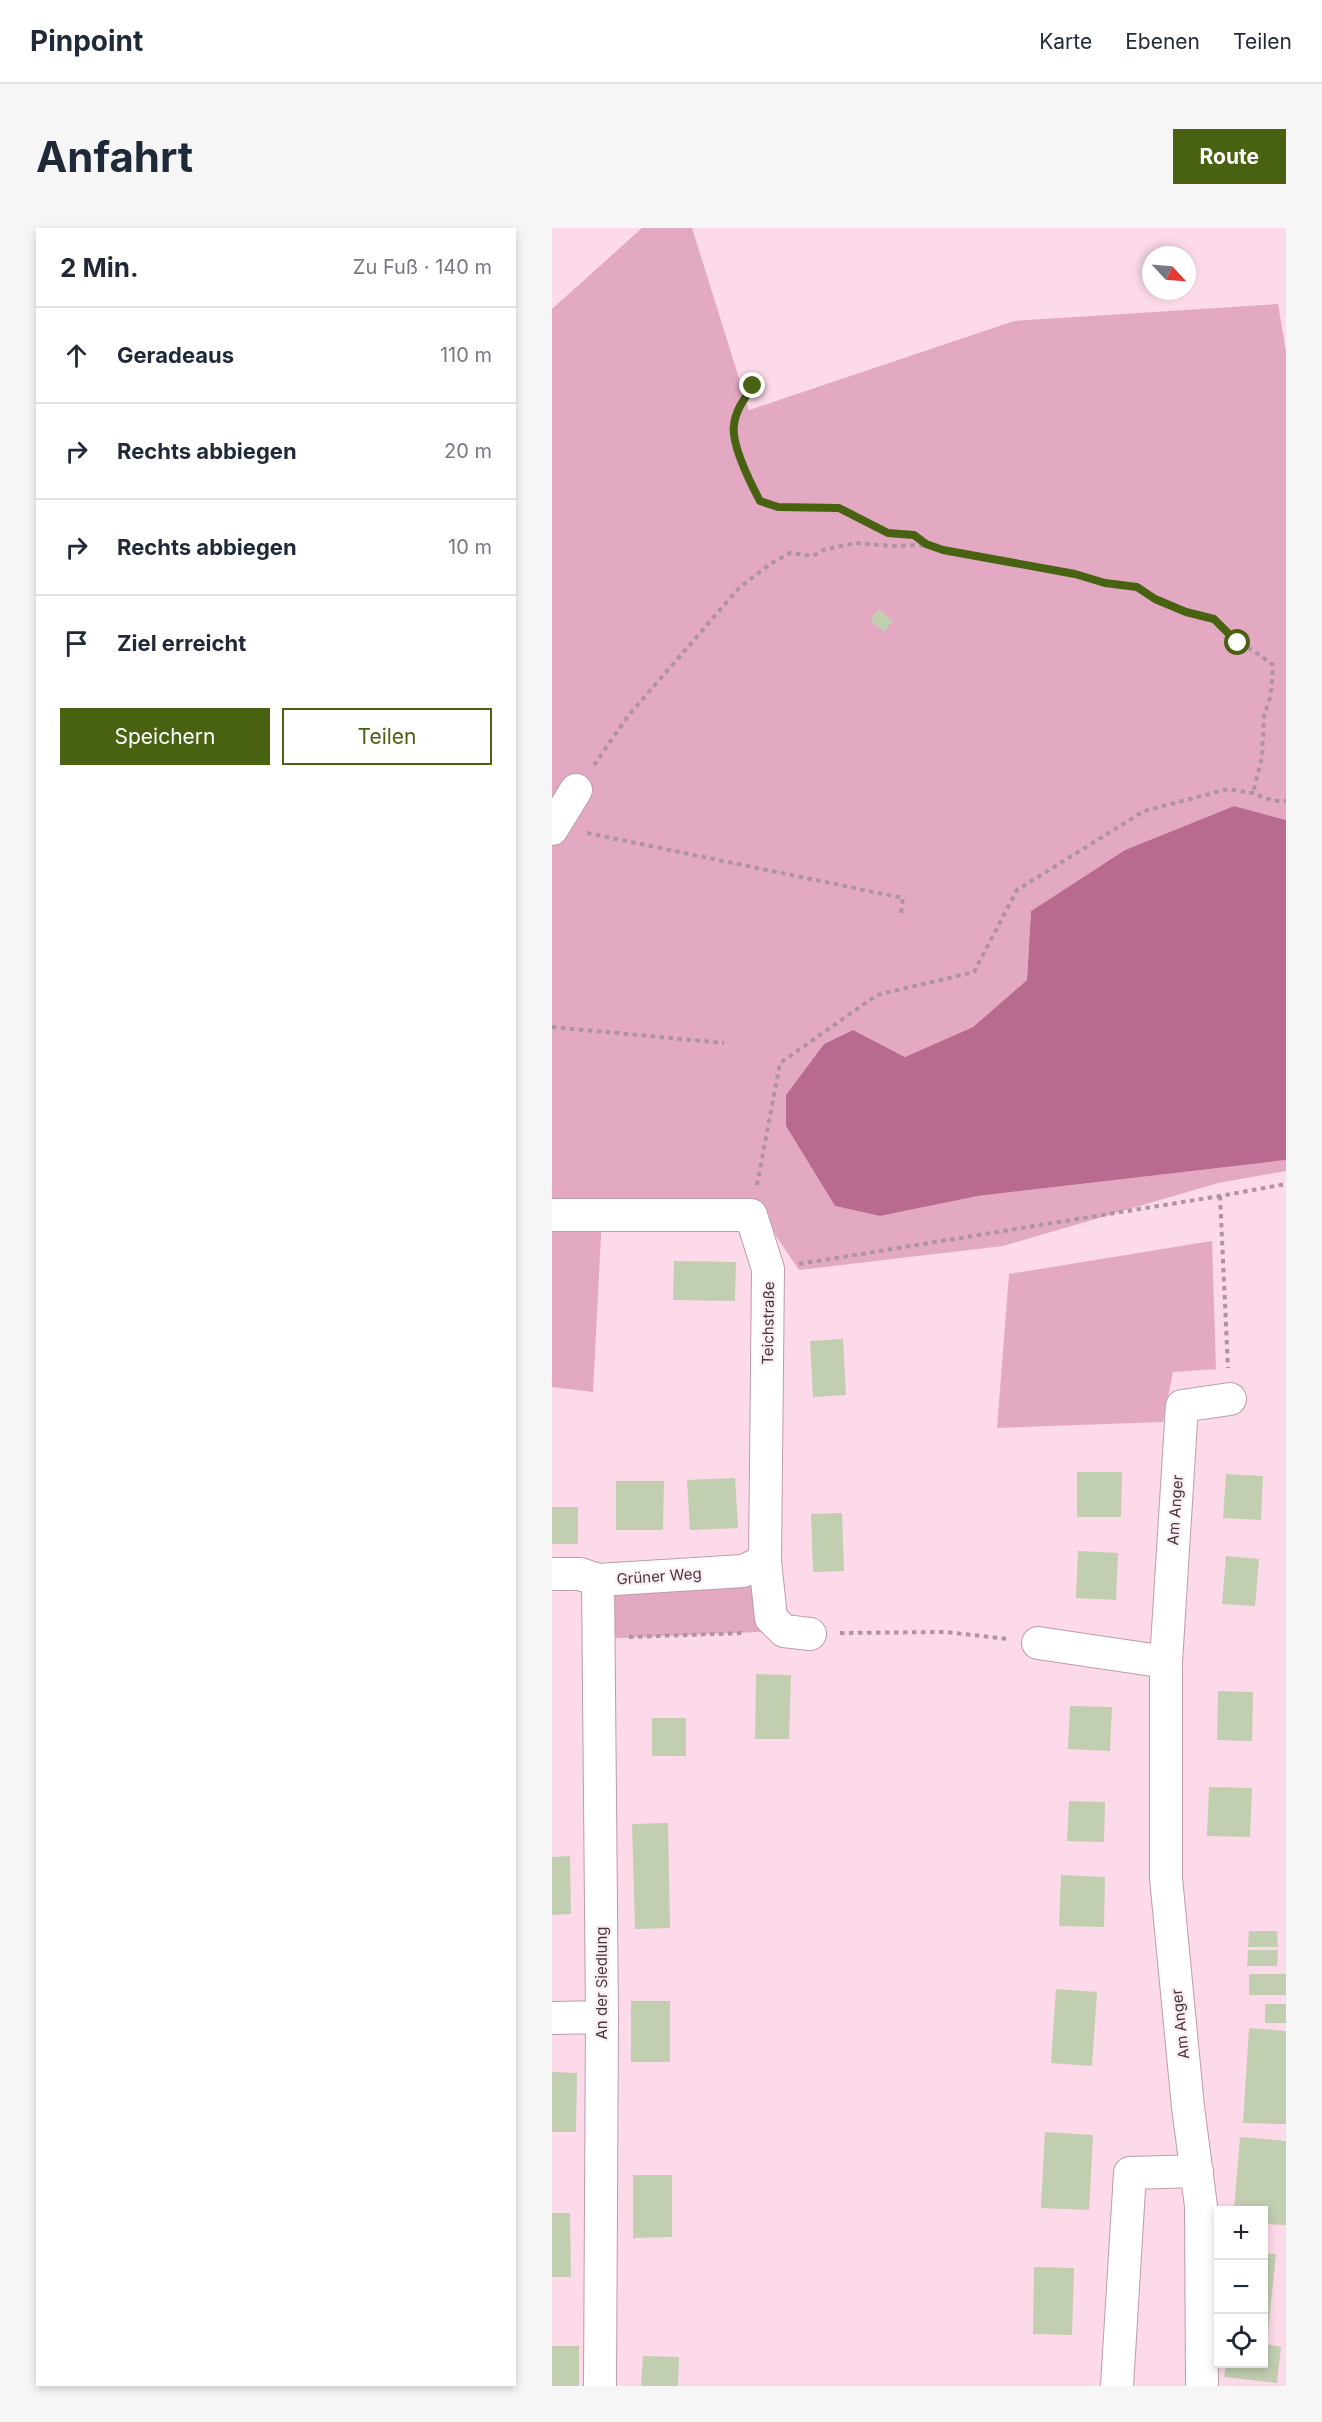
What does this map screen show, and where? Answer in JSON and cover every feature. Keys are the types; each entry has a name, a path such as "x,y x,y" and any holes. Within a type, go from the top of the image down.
{"street":[{"path":"553,827 576,790"},
{"path":"552,1215 752,1215"},
{"name":"Teichstraße","path":"752,1215 768,1269 765,1561 771,1618 797,1633"},
{"name":"Am Anger","path":"1202,2386 1201,2217 1166,1878 1166,1662 1182,1407 1230,1399"},
{"name":"Grüner Weg","path":"552,1574 580,1574 598,1580 743,1571 765,1561"},
{"name":"An der Siedlung","path":"598,1580 602,2017 600,2386"},
{"path":"1038,1643 1166,1662"},
{"path":"552,2018 602,2017"},
{"path":"1117,2386 1130,2173 1197,2171"}],"path":[{"path":"753,386 740,405 733,426 740,457 760,501 778,507 839,508 888,533 914,535 926,544"},
{"path":"576,790 628,716 739,588 770,564 790,553 813,556 823,550 855,543 892,546 926,544 977,557 1075,574 1105,583 1137,587 1165,603 1214,619 1238,643 1273,665 1271,695 1264,717 1262,757 1252,793"},
{"path":"752,1215 780,1063 877,995 974,972 1017,890 1144,811 1228,789 1252,793 1274,801 1286,801"},
{"path":"553,827 903,898 902,913"},
{"path":"552,1027 724,1043"},
{"path":"768,1269 1220,1197 1286,1184"},
{"path":"1220,1197 1230,1399"},
{"path":"599,1639 797,1633 945,1632 1038,1643"}],"shaded area":[{"path":"642,228 692,228 749,410 1014,321 1278,304 1286,352 1286,820 1234,806 1125,850 1031,911 1027,980 973,1027 905,1057 853,1030 824,1044 787,1094 786,1126 835,1206 880,1216 978,1196 1286,1160 1286,1171 1218,1183 1003,1246 799,1270 758,1209 602,1217 593,1392 552,1387 552,309"},
{"path":"1234,806 1286,820 1286,1160 978,1196 880,1216 835,1206 786,1126 786,1095 824,1044 853,1030 905,1057 973,1027 1027,980 1031,911 1125,850"},
{"path":"1212,1241 1216,1369 1173,1372 1163,1422 997,1428 1009,1274"},
{"path":"743,1571 784,1631 599,1639 598,1580"}],"building":[{"path":"879,609 893,621 884,632 870,620"},
{"path":"674,1261 736,1262 735,1301 673,1300"},
{"path":"843,1339 846,1395 813,1397 810,1341"},
{"path":"1077,1472 1122,1472 1121,1517 1077,1517"},
{"path":"1226,1474 1263,1476 1261,1520 1223,1518"},
{"path":"735,1478 738,1528 690,1530 687,1480"},
{"path":"616,1481 664,1481 663,1530 616,1530"},
{"path":"552,1507 578,1507 578,1544 552,1544"},
{"path":"842,1513 844,1571 813,1572 811,1514"},
{"path":"1078,1551 1118,1553 1116,1600 1076,1598"},
{"path":"1226,1556 1259,1559 1255,1606 1222,1604"},
{"path":"756,1674 791,1675 789,1739 755,1739"},
{"path":"1218,1691 1253,1692 1252,1741 1217,1740"},
{"path":"1070,1706 1112,1707 1110,1751 1068,1749"},
{"path":"652,1718 686,1718 686,1756 652,1756"},
{"path":"1209,1787 1252,1788 1250,1837 1207,1836"},
{"path":"1069,1801 1105,1802 1104,1842 1067,1841"},
{"path":"668,1823 670,1928 635,1929 632,1824"},
{"path":"570,1856 571,1914 552,1915 552,1857"},
{"path":"1061,1875 1105,1877 1104,1927 1059,1926"},
{"path":"1249,1931 1277,1931 1278,1947 1248,1947"},
{"path":"1248,1950 1278,1950 1277,1966 1247,1966"},
{"path":"1249,1974 1286,1974 1286,1995 1249,1995"},
{"path":"1056,1989 1097,1992 1092,2066 1051,2063"},
{"path":"631,2001 670,2001 670,2062 631,2062"},
{"path":"1265,2004 1286,2004 1286,2023 1265,2023"},
{"path":"1249,2028 1286,2031 1286,2124 1243,2123"},
{"path":"552,2072 577,2073 576,2132 552,2132"},
{"path":"1045,2132 1093,2135 1089,2210 1041,2208"},
{"path":"1240,2137 1286,2141 1286,2225 1268,2224 1268,2206 1234,2206"},
{"path":"633,2175 672,2175 672,2237 633,2238"},
{"path":"552,2213 570,2213 571,2277 552,2277"},
{"path":"1268,2253 1276,2254 1268,2334"},
{"path":"1034,2267 1074,2268 1072,2335 1033,2334"},
{"path":"1268,2344 1281,2347 1277,2383 1224,2377 1225,2368 1268,2368"},
{"path":"552,2346 579,2346 579,2386 552,2386"},
{"path":"643,2356 679,2357 678,2386 641,2386"}],"route":[{"path":"753,386 740,405 733,426 740,457 760,501 778,507 839,508 888,533 914,535 926,544 943,550 1075,574 1105,583 1137,587 1155,599 1186,612 1214,619 1238,643"}]}
